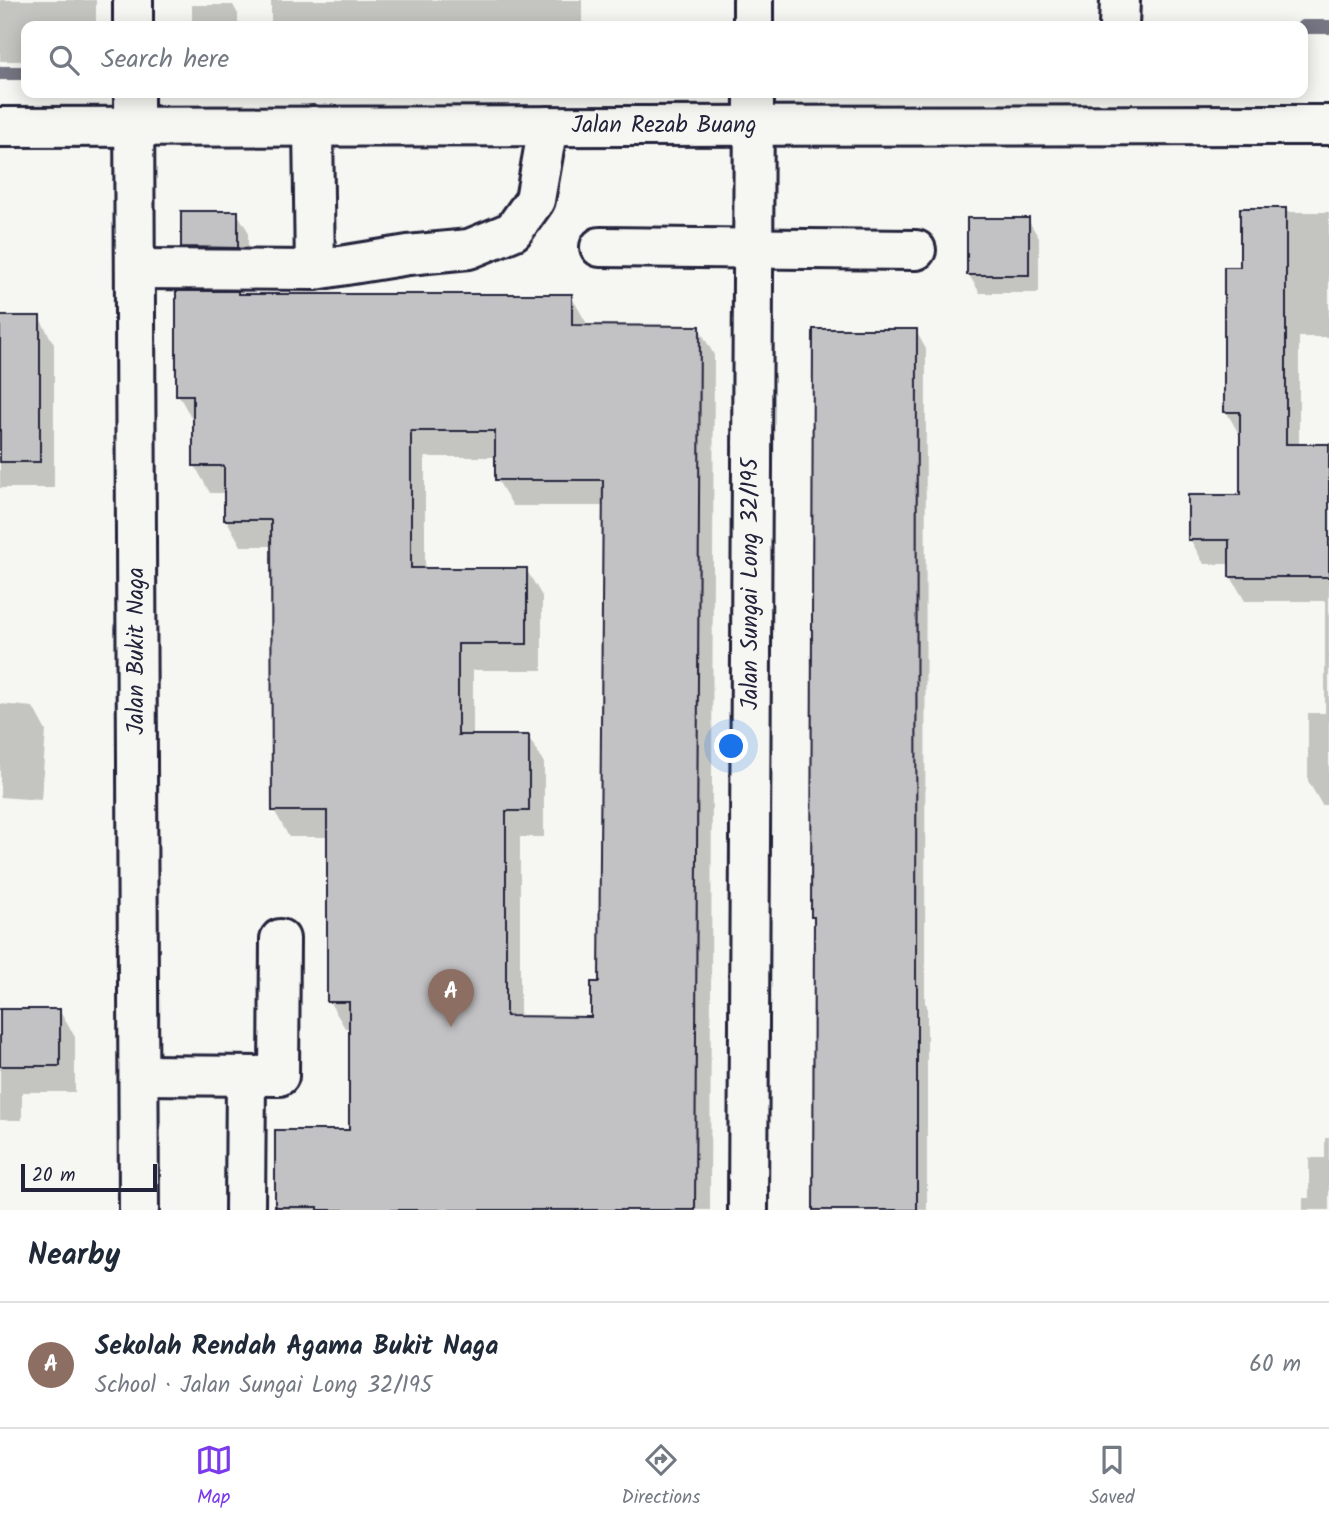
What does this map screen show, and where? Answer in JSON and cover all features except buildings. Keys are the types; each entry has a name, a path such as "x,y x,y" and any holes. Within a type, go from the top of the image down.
{"street":[{"path":"133,0 133,21"},
{"name":"Jalan Rezab Buang","path":"0,127 134,110 313,126 548,126 755,109 1123,109 1329,125"},
{"name":"Jalan Sungai Long 32/195","path":"748,1210 752,249 755,109"},
{"name":"Jalan Bukit Naga","path":"134,110 139,1210"},
{"path":"313,126 315,270"},
{"path":"135,269 315,270 469,249 513,231 535,200 548,126"},
{"path":"600,247 916,250"},
{"path":"139,1076 279,1076 280,939"},
{"path":"245,1210 246,1076"}],"waterway":[{"path":"1308,27 1329,27"},
{"path":"0,73 21,73"}],"place":[{"name":"Sekolah Rendah Agama Bukit Naga","path":"451,1027"}]}
